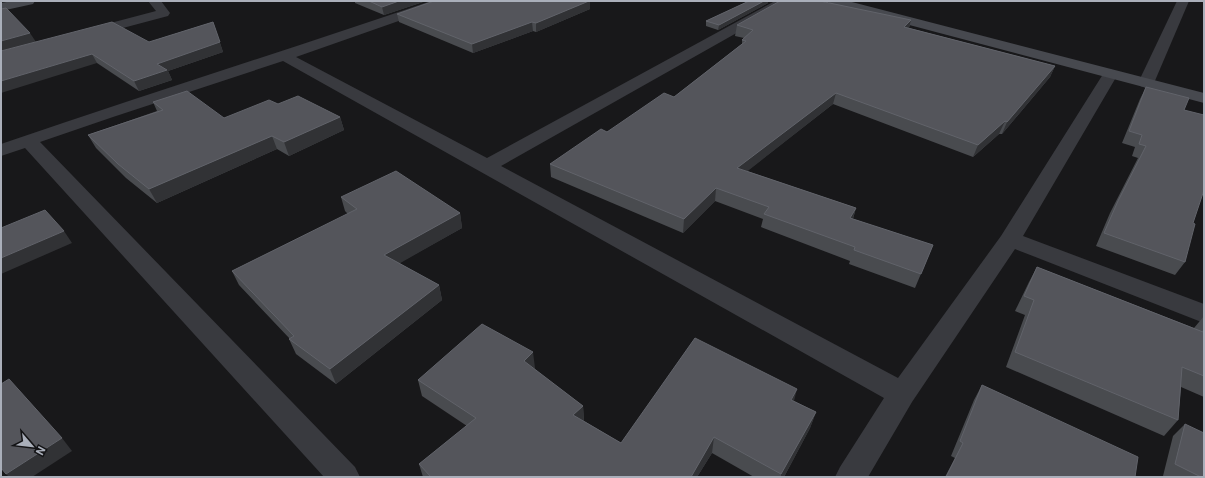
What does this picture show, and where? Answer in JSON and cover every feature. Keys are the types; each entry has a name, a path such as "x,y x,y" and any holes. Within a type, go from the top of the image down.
{"street":[{"path":"1,7 28,1"},
{"path":"75,36 164,12 154,1"},
{"path":"1,150 284,56 443,1"},
{"path":"487,166 784,1"},
{"path":"834,1 1204,98"},
{"path":"1146,83 1183,1"},
{"path":"284,56 902,394"},
{"path":"851,477 902,394 1010,239 1110,74"},
{"path":"28,140 344,477"},
{"path":"1010,239 1204,314"}],"building":[{"path":"369,1 399,1 382,7"},
{"path":"434,1 589,1 536,23 532,22 472,44 397,14"},
{"path":"749,1 764,1 719,25 706,21"},
{"path":"780,1 820,1 911,20 904,27 1055,66 1007,122 1005,121 978,145 836,93 737,168 856,208 850,218 933,245 921,274 854,250 855,247 764,214 769,207 716,188 684,219 550,164 601,129 607,132 664,93 674,97 746,41 742,40 753,30 737,25"},
{"path":"6,8 30,33 1,41 1,9"},
{"path":"112,22 149,42 213,22 220,42 157,64 167,70 134,81 92,54 1,81 1,51"},
{"path":"1146,87 1189,98 1184,110 1204,115 1204,190 1193,223 1195,224 1185,262 1104,233 1118,201 1146,146 1139,144 1142,135 1129,131"},
{"path":"187,91 224,118 269,100 278,104 298,96 340,117 284,142 272,136 149,189 118,164 88,135 163,110 153,102"},
{"path":"396,171 460,213 384,255 439,285 330,369 289,339 294,336 232,271 357,209 341,197"},
{"path":"45,210 64,231 1,258 1,228"},
{"path":"1037,267 1203,332 1204,327 1204,376 1182,367 1178,420 1015,352 1034,300 1024,296"},
{"path":"482,324 533,352 524,361 583,406 573,415 621,443 695,338 797,389 791,400 816,412 781,474 714,437 691,477 431,477 419,464 476,418 418,380"},
{"path":"9,379 62,438 6,474 1,468 1,384"},
{"path":"982,385 1138,457 1135,477 946,477 963,443 960,441"},
{"path":"1185,424 1204,433 1204,477 1201,477 1175,464"}]}
